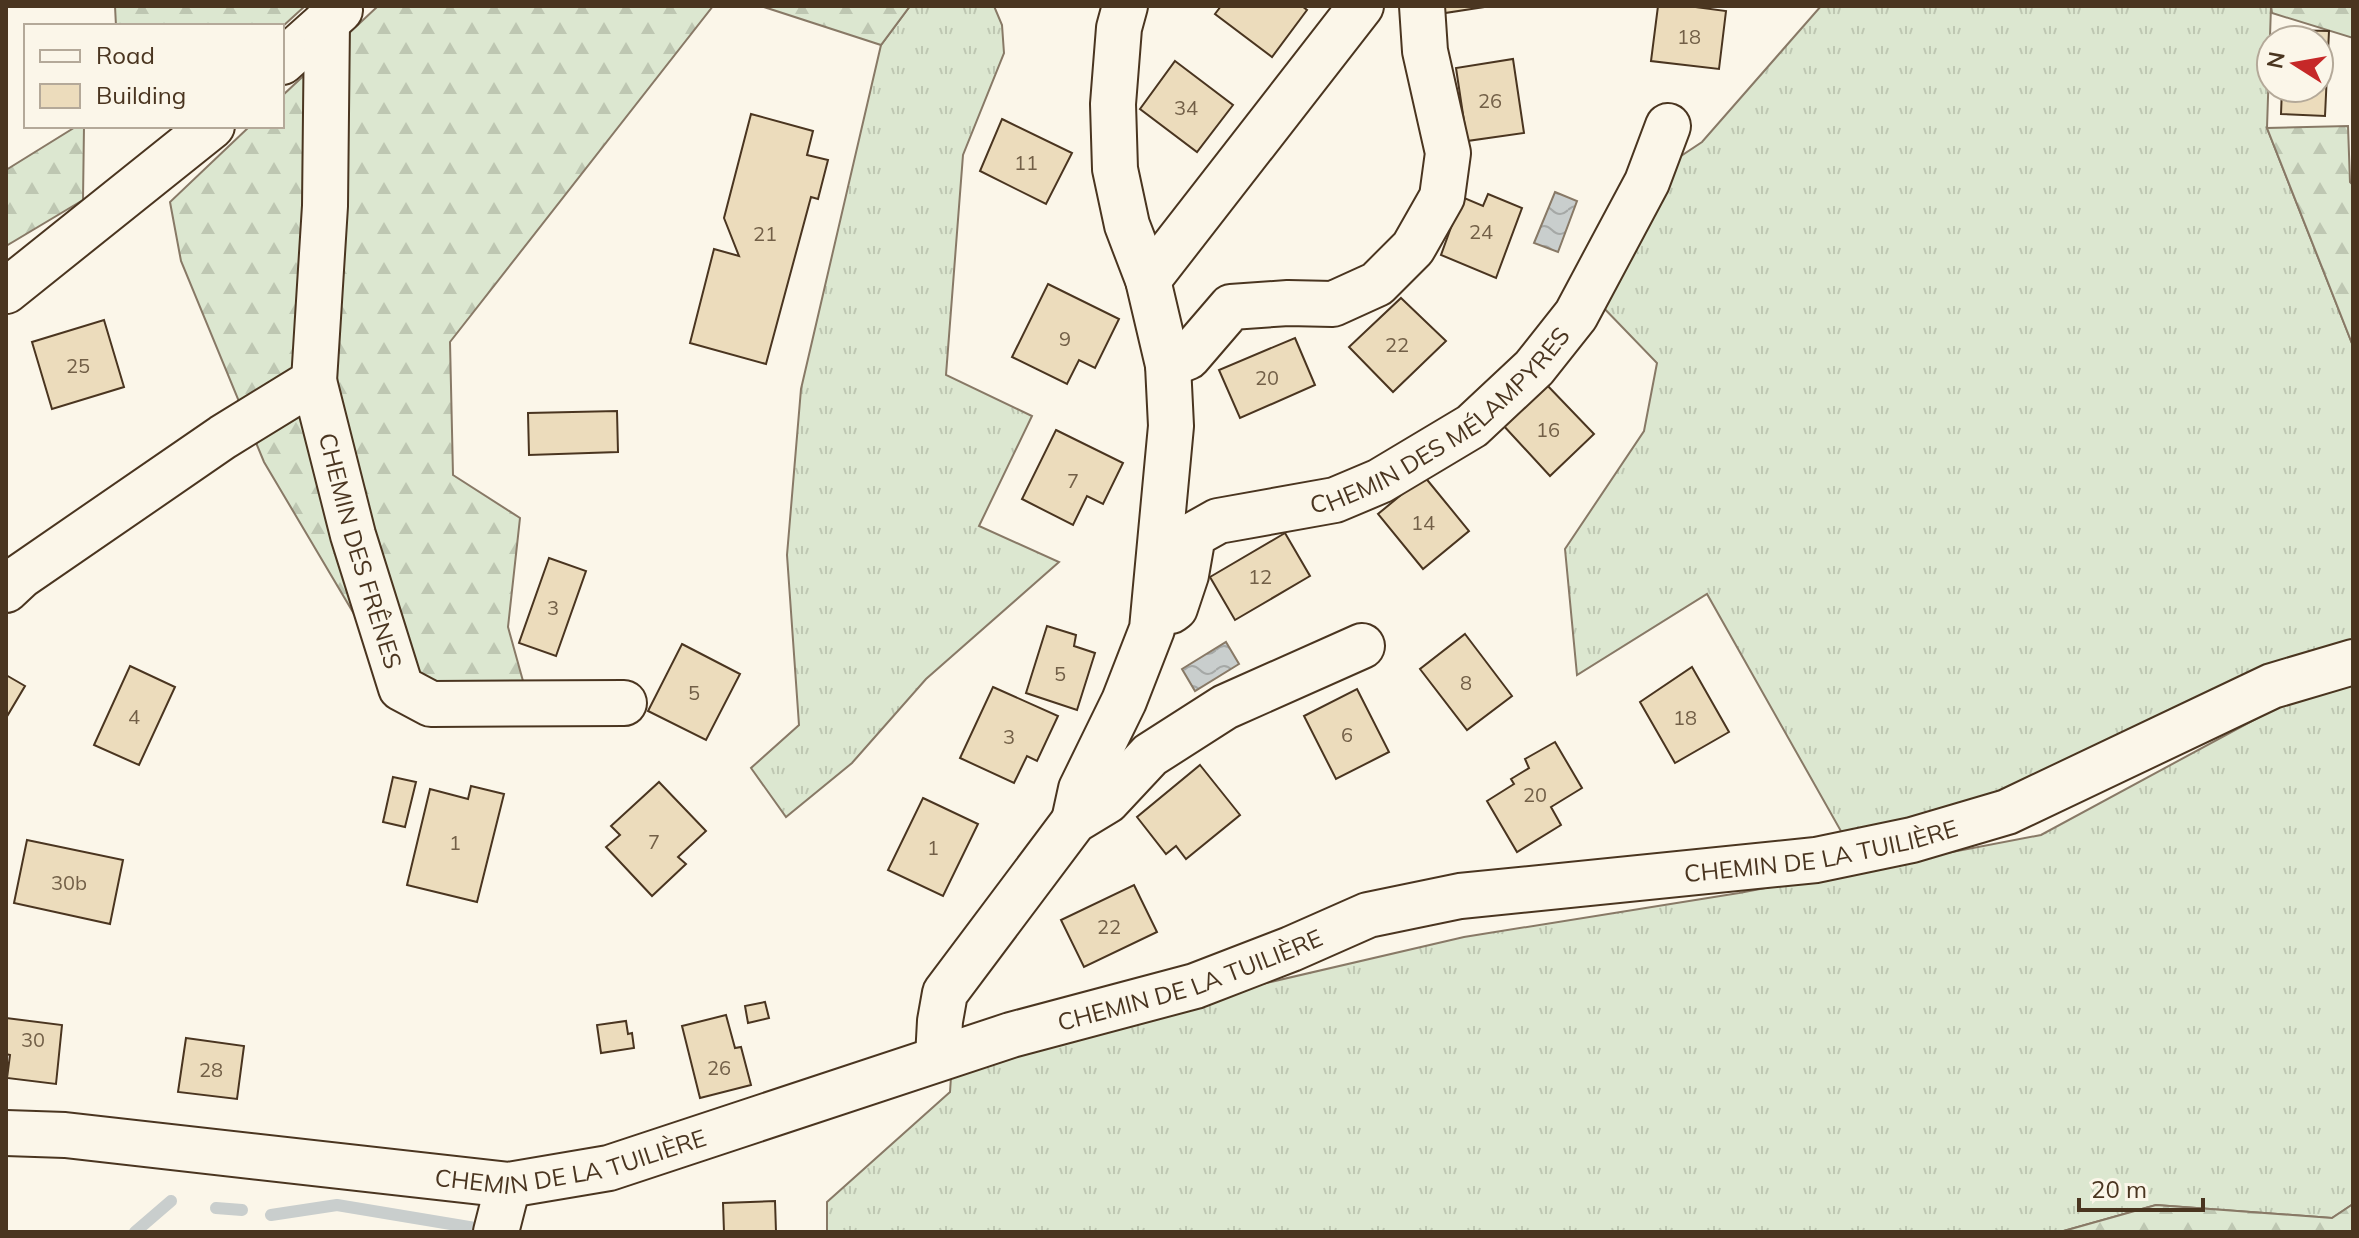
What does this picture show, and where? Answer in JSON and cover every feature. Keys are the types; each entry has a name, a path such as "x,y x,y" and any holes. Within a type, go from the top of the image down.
{"street":[{"name":"CHEMIN DES MÉLAMPYRES","path":"1074,821 1081,789 1124,701 1152,629 1171,426 1168,365 1148,280 1127,225 1115,169 1113,104 1119,28 1125,6"},
{"path":"1148,280 1361,6"},
{"path":"1168,365 1188,357 1231,307 1333,304 1377,284 1413,248 1442,197 1448,153 1425,51 1422,6"},
{"path":"284,60 336,14"},
{"name":"CHEMIN DES FRÊNES","path":"336,14 314,381 353,535 401,688 431,704 624,703"},
{"name":"CHEMIN DES MÉLAMPYRES","path":"1152,629 1175,608 1186,575 1193,535 1218,521 1335,500 1380,481 1472,426 1534,368 1576,315 1647,182 1668,126"},
{"path":"6,291 210,128"},
{"path":"6,590 21,576 223,437 314,381"},
{"name":"CHEMIN DES MÉLAMPYRES","path":"938,1058 945,993 1074,821 1107,801 1150,755 1196,724 1225,707 1362,646"},
{"name":"CHEMIN DE LA TUILIÈRE","path":"6,1133 65,1135 508,1185 609,1168 1011,1035 1195,986 1368,915 1460,896 1816,860 1912,840 2007,812 2272,686 2353,662"},
{"path":"496,1232 508,1185"}],"green space":[{"path":"115,6 305,6 284,25 116,24"},
{"path":"378,6 713,6 450,342 453,475 520,518 508,627 523,681 408,705 264,462 181,261 170,202 248,128 284,128 284,94"},
{"path":"761,6 910,6 881,45"},
{"path":"910,6 994,6 1002,25 1004,53 963,155 946,375 1032,416 979,526 1059,562 926,679 852,763 786,817 751,768 799,725 787,555 801,389 881,45"},
{"path":"1821,6 2271,6 2270,24 2255,24 2255,104 2268,104 2267,128 2353,346 2353,640 2298,656 1946,815 1842,833 1707,594 1577,675 1565,549 1644,431 1657,363 1598,302 1672,162 1702,142"},
{"path":"2271,6 2353,6 2353,38 2335,32 2335,24 2308,24 2272,13"},
{"path":"2348,126 2350,182 2353,185 2353,346 2267,128"},
{"path":"74,128 84,128 83,200 6,246 6,170"},
{"path":"2353,684 2353,1204 2332,1218 2156,1205 2060,1232 827,1232 827,1202 950,1092 951,1077 1206,997 1464,937 1739,893 2041,835 2287,702"},
{"path":"2353,1204 2353,1232 2060,1232 2156,1205 2332,1218"}],"water":[{"path":"1555,192 1577,201 1558,252 1534,243"},
{"path":"1226,642 1239,664 1195,691 1182,669"}],"building":[{"path":"1221,6 1302,6 1307,10 1272,57 1215,14"},
{"path":"1444,6 1491,6 1445,13"},
{"path":"1658,6 1726,11 1719,69 1651,61"},
{"path":"1513,59 1524,133 1467,141 1456,68"},
{"path":"1175,61 1233,105 1197,152 1140,109"},
{"path":"2281,104 2326,104 2325,116 2281,114"},
{"path":"751,114 813,131 807,155 828,160 818,199 811,197 766,364 690,343 714,249 739,256 724,218"},
{"path":"1002,119 1072,153 1046,204 980,171"},
{"path":"1488,194 1522,208 1496,278 1441,255 1462,197 1483,206"},
{"path":"1048,284 1119,319 1095,368 1079,360 1067,384 1012,357"},
{"path":"1401,298 1446,341 1393,392 1349,347"},
{"path":"104,320 124,387 52,409 32,342"},
{"path":"1295,338 1315,385 1240,418 1219,370"},
{"path":"1545,383 1594,434 1550,476 1502,424"},
{"path":"617,411 618,452 529,455 528,413"},
{"path":"1056,430 1123,463 1103,504 1087,496 1073,525 1022,499"},
{"path":"1424,476 1469,531 1423,569 1378,514"},
{"path":"1285,533 1310,576 1235,620 1210,577"},
{"path":"549,558 586,571 556,656 519,643"},
{"path":"1047,626 1076,635 1074,646 1095,653 1077,710 1026,693"},
{"path":"1465,634 1512,696 1467,730 1420,669"},
{"path":"682,644 740,674 706,740 648,711"},
{"path":"130,666 175,687 139,765 94,745"},
{"path":"1692,667 1729,732 1675,763 1640,702"},
{"path":"6,675 25,686 6,718"},
{"path":"993,687 1058,716 1037,761 1027,756 1014,783 960,758"},
{"path":"1357,689 1389,752 1336,779 1304,716"},
{"path":"1555,742 1582,788 1551,807 1561,825 1517,852 1487,801 1514,784 1511,779 1529,768 1525,759"},
{"path":"1200,765 1240,815 1186,859 1176,846 1166,854 1137,817"},
{"path":"393,777 416,782 405,827 383,822"},
{"path":"659,782 706,831 678,857 686,864 652,896 606,847 620,835 611,826"},
{"path":"471,786 504,794 477,902 407,885 430,789 468,799"},
{"path":"923,798 978,824 943,896 888,870"},
{"path":"27,840 123,860 110,924 14,903"},
{"path":"1134,885 1157,932 1084,967 1061,920"},
{"path":"765,1002 769,1018 748,1023 745,1006"},
{"path":"726,1015 735,1048 741,1047 751,1085 700,1098 682,1026"},
{"path":"6,1018 62,1025 56,1084 7,1078 10,1055 6,1054"},
{"path":"626,1021 634,1048 601,1053 597,1025"},
{"path":"186,1038 244,1046 237,1099 178,1092"},
{"path":"775,1201 776,1232 724,1232 723,1203"}],"waterway":[{"path":"135,1232 171,1201"},
{"path":"271,1215 337,1205 475,1228"},
{"path":"216,1208 242,1210"}]}
